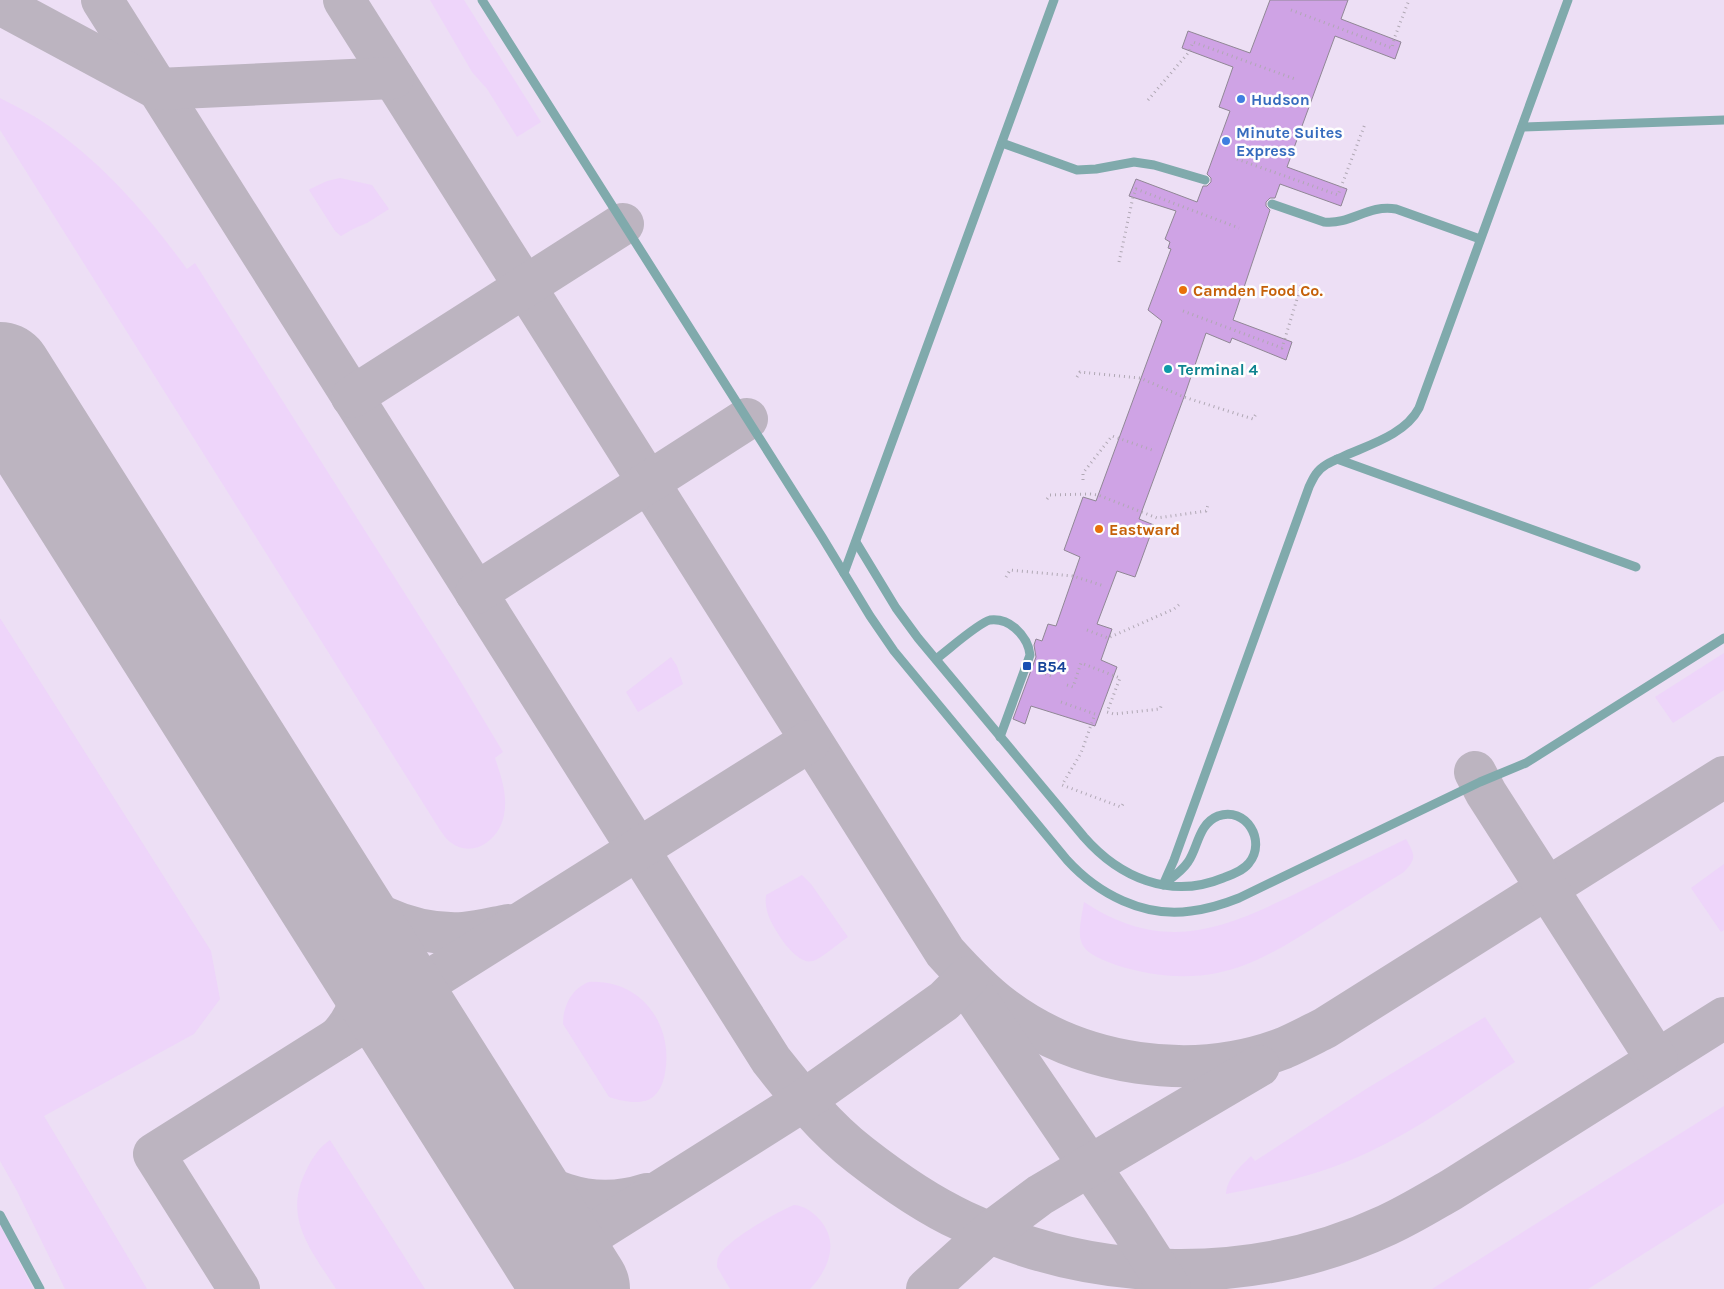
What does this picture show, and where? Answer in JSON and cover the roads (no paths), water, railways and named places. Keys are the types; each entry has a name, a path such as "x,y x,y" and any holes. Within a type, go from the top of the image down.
{"lane":[{"path":"482,0 870,616 894,651 1075,869 1094,885 1118,899 1145,908 1176,912 1205,909 1240,898 1480,782 1526,763 1724,638"},
{"path":"844,573 1054,0"},
{"path":"1163,885 1174,860 1309,487 1316,474 1323,467 1394,433 1415,415 1422,400 1568,0"},
{"path":"1522,126 1724,120"},
{"path":"1002,143 1077,170 1096,169 1134,162 1154,165 1205,180"},
{"path":"1272,204 1332,223 1340,222 1370,210 1386,207 1480,239"},
{"path":"1337,459 1636,567"},
{"path":"856,542 896,608 1000,737 1101,856 1129,874 1163,885 1189,886 1203,884 1216,881 1244,868 1253,858 1257,844 1252,828 1234,816 1218,816 1202,831 1189,861 1163,885"},
{"path":"936,659 981,624 990,620 1005,622 1023,636 1030,655 1000,737"},
{"path":"0,1215 40,1289"}],"place":[{"name":"Hudson","path":"1241,99"},
{"name":"Minute Suites Express","path":"1226,141"},
{"name":"Camden Food Co.","path":"1183,290"},
{"name":"Terminal 4","path":"1168,369"},
{"name":"Eastward","path":"1099,529"},
{"name":"B54","path":"1027,666"}]}
